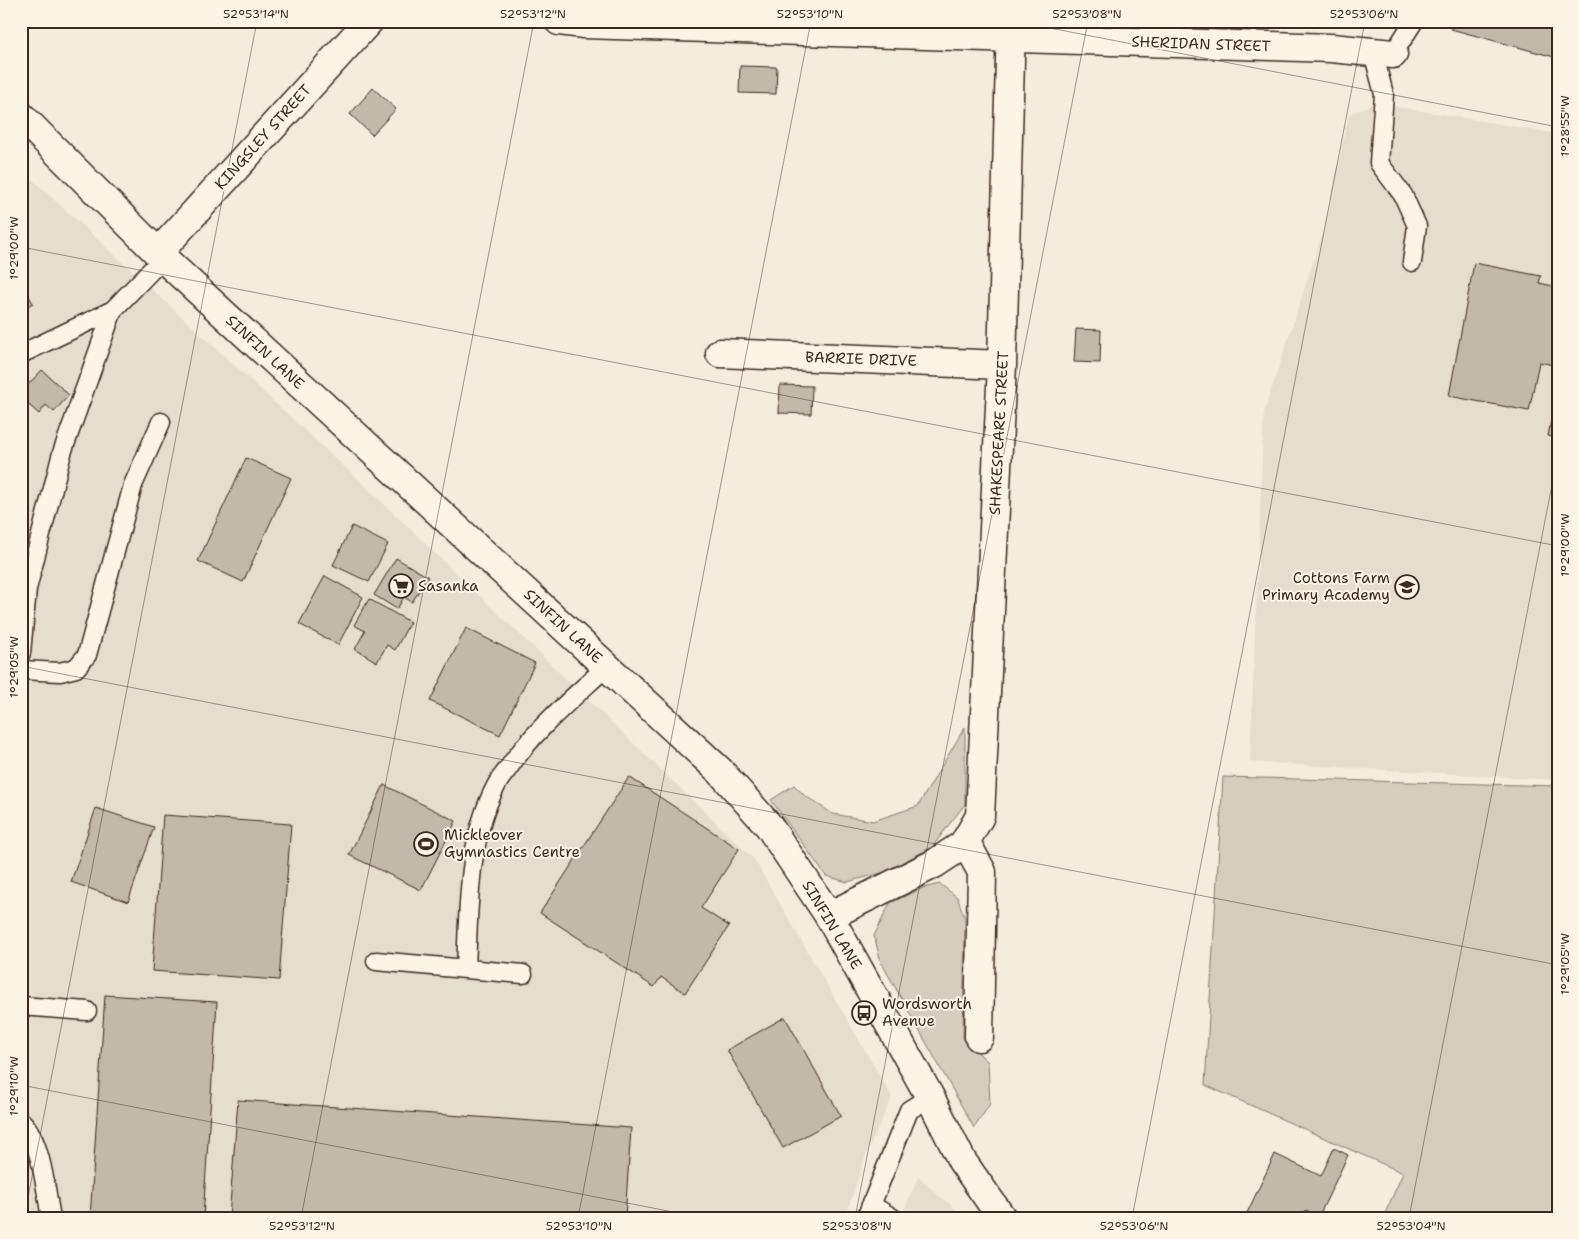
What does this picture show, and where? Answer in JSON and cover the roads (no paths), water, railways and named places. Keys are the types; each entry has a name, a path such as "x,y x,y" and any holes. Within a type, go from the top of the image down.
{"street":[{"name":"KINGSLEY STREET","path":"161,255 368,21"},
{"name":"SHERIDAN STREET","path":"559,21 594,24 1011,29 1331,48 1383,53"},
{"name":"SHAKESPEARE STREET","path":"828,916 934,864 964,844 980,816 1002,365 1011,29"},
{"name":"SINFIN LANE","path":"21,116 161,255 726,778 769,826 828,916 930,1097 962,1161 1002,1218"},
{"name":"BARRIE DRIVE","path":"720,353 1002,365"},
{"path":"965,841 982,872 980,1037"}],"lane":[{"path":"1412,262 1417,226 1404,195 1379,164 1384,94 1383,53 1413,25 1414,21"},
{"path":"21,653 27,589 62,453 114,310 161,255"},
{"path":"21,354 114,310"},
{"path":"21,670 60,672 76,668 87,655 133,485 161,422"},
{"path":"466,968 472,870 482,822 496,786 520,751 538,731 607,666"},
{"path":"376,961 523,974"},
{"path":"21,1006 87,1011"},
{"path":"893,1218 868,1211 909,1110 930,1097"},
{"path":"21,1121 26,1125 37,1146 51,1218"}],"place":[{"name":"Sasanka","path":"401,586"},
{"name":"Cottons Farm Primary Academy","path":"1407,587"},
{"name":"Mickleover Gymnastics Centre","path":"426,844"},
{"name":"Wordsworth Avenue","path":"864,1013"}]}
